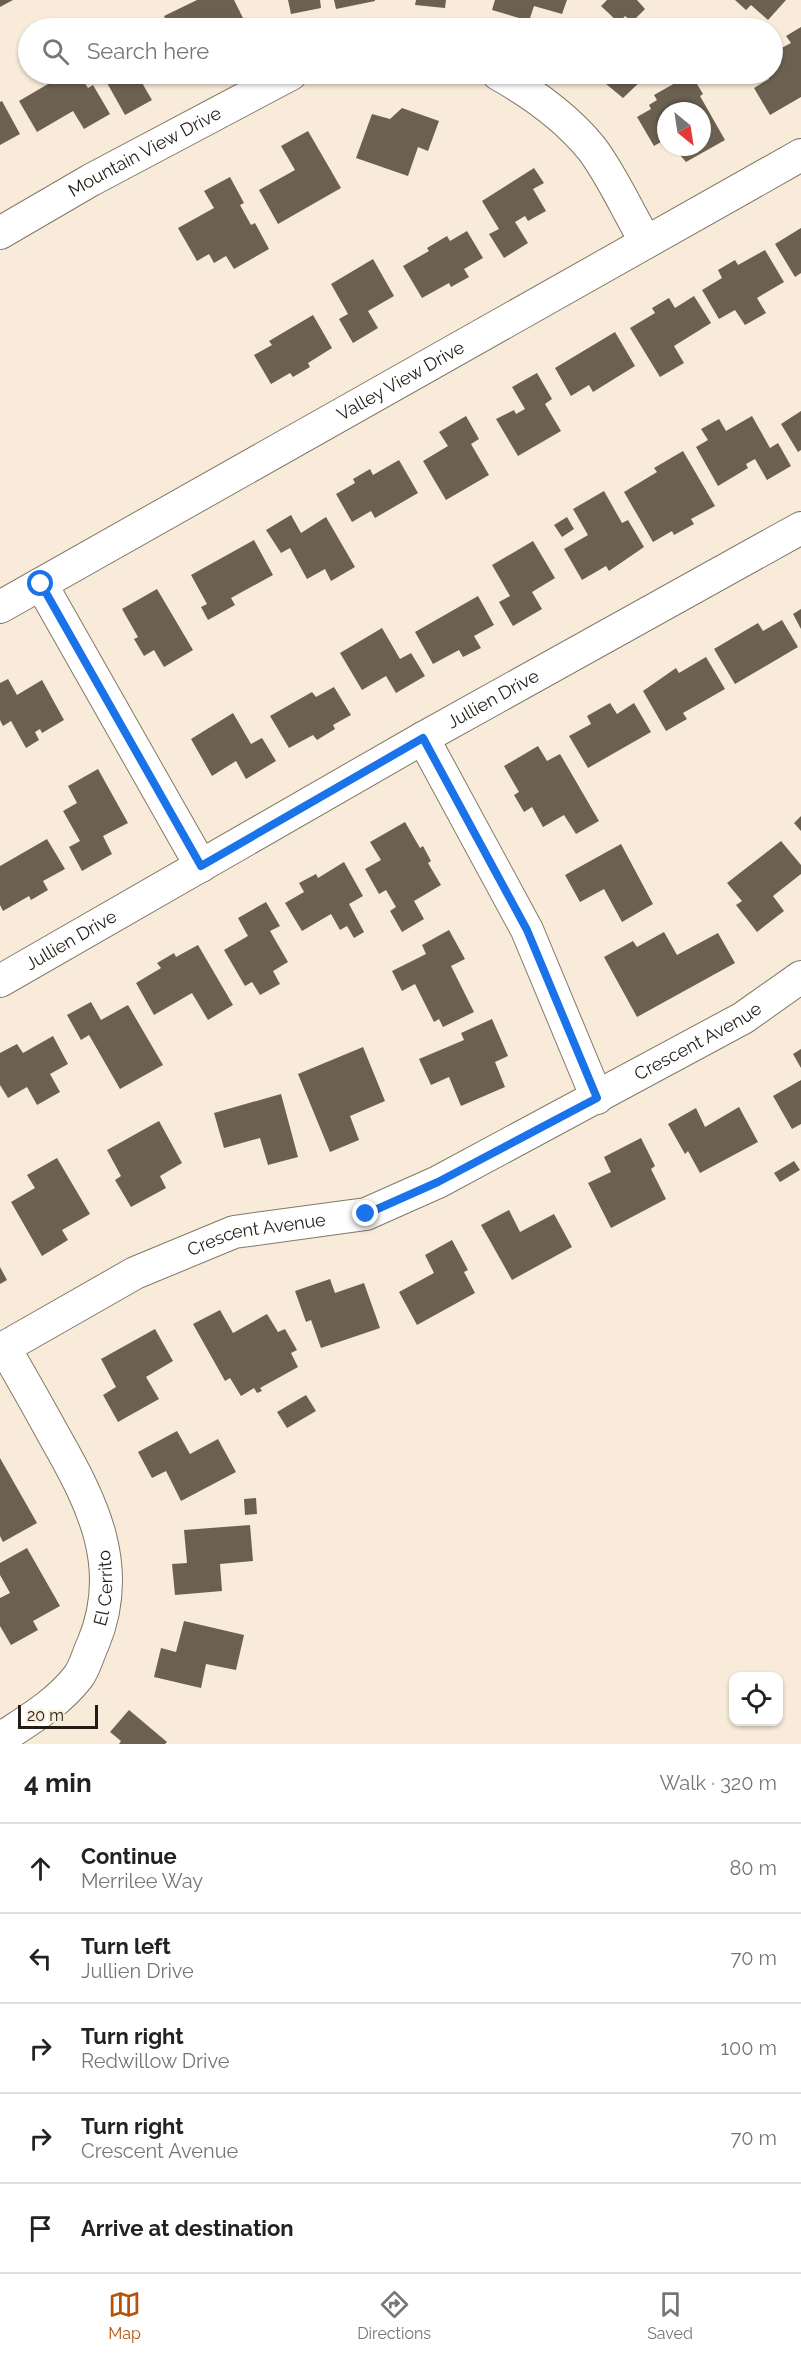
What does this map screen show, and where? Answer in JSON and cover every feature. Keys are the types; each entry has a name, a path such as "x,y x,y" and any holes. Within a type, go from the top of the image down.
{"street":[{"name":"Mountain View Drive","path":"0,233 101,174 272,84"},
{"path":"516,84 557,114 592,150 646,242"},
{"name":"Valley View Drive","path":"0,607 801,155"},
{"name":"Jullien Drive","path":"0,981 423,738 801,528"},
{"path":"41,584 201,866"},
{"path":"423,738 527,930 597,1098"},
{"name":"Crescent Avenue","path":"2,1349 135,1273 234,1232 366,1214 438,1182 742,1018 801,977"},
{"name":"El Cerrito","path":"0,1739 49,1706 79,1676 100,1627 106,1586 105,1553 97,1520 80,1482 2,1349"}],"building":[{"path":"0,0 13,0 0,7"},
{"path":"197,0 234,0 243,18 165,18 164,16"},
{"path":"288,0 320,0 321,8 291,14"},
{"path":"334,0 375,0 375,1 336,9"},
{"path":"416,0 446,0 445,8 415,5"},
{"path":"495,0 567,0 562,14 534,6 530,18 519,18 492,10"},
{"path":"607,0 637,0 645,9 636,18 625,16 614,18 601,6"},
{"path":"735,0 786,0 770,18 766,18 751,5 746,10"},
{"path":"801,27 801,97 770,115 754,88 761,84 783,84 783,47 791,43 786,36"},
{"path":"48,84 85,84 88,88 93,85 110,114 84,129 73,111 37,132 19,101"},
{"path":"108,84 143,84 152,100 125,115"},
{"path":"606,84 638,84 623,98"},
{"path":"673,84 697,84 703,94 700,96 703,102 657,102 657,144 654,146 637,117 651,109 649,105 657,100 654,95"},
{"path":"2,101 20,134 0,145 0,102"},
{"path":"402,108 439,121 428,151 418,147 408,176 356,158 372,114 390,119"},
{"path":"711,115 725,140 711,148"},
{"path":"308,131 341,188 278,224 259,190 295,170 281,146"},
{"path":"681,156 697,156 686,162"},
{"path":"534,168 544,183 533,189 546,211 528,221 525,216 515,222 528,243 504,258 489,234 499,229 482,201"},
{"path":"230,177 244,203 240,205 251,225 255,223 269,249 234,269 226,256 214,263 209,254 197,261 178,228 214,208 204,191"},
{"path":"801,228 801,273 795,277 775,244"},
{"path":"467,231 483,258 464,269 469,277 451,287 449,283 422,298 403,266 429,251 427,248 447,236 450,241"},
{"path":"765,250 784,282 757,298 766,313 745,325 735,310 719,319 702,290 722,278 718,270 735,260 738,265"},
{"path":"373,259 394,296 368,311 378,328 353,343 339,319 348,314 331,284"},
{"path":"694,296 711,323 674,346 684,363 660,377 630,328 655,313 652,308 669,298 675,308"},
{"path":"313,315 332,348 308,363 310,367 293,377 290,373 271,384 254,355 272,345 269,341"},
{"path":"615,332 635,366 593,392 589,385 571,396 555,368"},
{"path":"537,373 552,399 545,404 561,431 518,456 496,419 514,410 516,414 525,409 512,387"},
{"path":"801,411 801,450 798,452 781,424"},
{"path":"466,416 479,439 471,444 489,475 446,500 423,461 448,446 439,432"},
{"path":"752,416 770,448 778,443 791,466 767,480 755,459 746,464 748,468 718,486 696,447 708,440 701,429 719,419 726,431"},
{"path":"683,451 715,506 691,519 694,524 674,535 672,531 653,542 624,492 657,472 654,468"},
{"path":"399,460 418,493 375,518 371,511 352,522 336,494 355,483 353,479 370,469 373,475"},
{"path":"604,491 622,523 628,520 644,547 609,571 606,566 582,580 564,549 588,535 573,509"},
{"path":"291,515 301,533 326,517 355,567 331,581 325,569 307,579 290,548 281,553 266,530"},
{"path":"567,517 574,529 562,537 554,525"},
{"path":"254,540 273,575 231,598 235,605 208,620 201,607 207,604 191,575"},
{"path":"533,541 555,578 532,592 542,609 513,626 499,602 510,596 492,565"},
{"path":"157,589 193,650 164,667 154,650 144,656 134,639 138,637 122,609"},
{"path":"478,596 494,625 474,636 481,648 463,657 459,650 433,664 415,632"},
{"path":"801,609 801,629 793,614"},
{"path":"782,620 798,647 735,684 714,649 758,623 763,631"},
{"path":"382,628 400,659 411,653 425,676 396,693 386,676 362,690 340,653"},
{"path":"706,657 725,689 683,713 687,719 666,731 643,691 676,668 679,673"},
{"path":"8,679 17,695 42,680 64,720 42,733 40,729 35,732 39,740 26,748 11,721 3,726 0,720 0,683"},
{"path":"334,687 351,715 333,725 335,729 317,740 313,735 289,748 270,716 312,692 316,697"},
{"path":"610,703 617,714 634,703 651,732 588,768 569,736 591,724 587,716"},
{"path":"233,713 251,744 262,738 276,761 246,779 236,761 212,776 191,739"},
{"path":"538,746 547,761 560,754 599,821 576,834 564,815 543,827 532,807 524,812 514,795 519,792 504,766"},
{"path":"98,769 128,823 103,836 112,854 82,871 69,847 80,841 63,811 77,803 68,786"},
{"path":"801,816 801,831 794,823"},
{"path":"405,822 420,848 423,846 431,861 428,863 441,885 414,901 424,919 402,932 390,911 396,907 386,890 379,894 365,869 381,860 370,842"},
{"path":"47,839 65,869 43,881 48,890 31,900 29,896 3,911 0,905 0,866"},
{"path":"781,841 801,865 801,874 773,896 784,911 757,932 736,905 742,901 727,883"},
{"path":"621,844 653,904 622,922 604,889 580,902 565,875"},
{"path":"344,862 363,896 349,904 364,932 354,938 347,926 340,930 331,914 302,931 285,903 304,892 299,883 316,874 318,878"},
{"path":"266,902 280,926 270,931 288,962 273,971 280,984 260,995 252,982 245,986 224,950 248,936 238,918"},
{"path":"449,930 465,959 451,966 474,1012 443,1027 439,1019 434,1022 415,984 402,991 392,971 426,954 422,945"},
{"path":"664,932 677,955 718,933 735,963 637,1017 604,957 633,941 637,947"},
{"path":"198,945 233,1005 208,1020 192,993 154,1015 136,983 161,968 157,963 174,953 176,957"},
{"path":"91,1002 101,1020 128,1005 163,1065 120,1089 89,1035 81,1040 67,1015"},
{"path":"492,1019 508,1056 495,1062 505,1087 461,1106 449,1077 431,1085 419,1059 464,1040 461,1033"},
{"path":"53,1036 68,1064 50,1074 60,1092 37,1105 27,1087 8,1098 0,1085 0,1053 17,1044 23,1053"},
{"path":"363,1047 385,1101 350,1116 359,1140 330,1152 298,1074"},
{"path":"801,1049 801,1068 793,1054"},
{"path":"801,1080 801,1124 792,1129 773,1096"},
{"path":"281,1094 298,1157 268,1165 260,1138 224,1148 214,1113"},
{"path":"739,1107 758,1142 700,1173 688,1151 685,1154 668,1124 696,1108 705,1127"},
{"path":"159,1121 182,1163 160,1176 166,1188 131,1207 115,1180 121,1176 107,1150"},
{"path":"641,1138 655,1166 651,1169 666,1199 611,1228 588,1183 611,1172 604,1157"},
{"path":"57,1158 90,1214 62,1230 68,1240 42,1256 11,1202 35,1188 27,1175"},
{"path":"794,1161 800,1170 780,1182 774,1173"},
{"path":"509,1210 520,1232 554,1214 572,1247 512,1280 481,1225"},
{"path":"452,1240 468,1270 464,1272 475,1293 417,1325 399,1292 434,1273 425,1255"},
{"path":"0,1267 7,1280 0,1284"},
{"path":"330,1279 335,1293 364,1283 380,1328 321,1348 311,1320 306,1322 295,1291"},
{"path":"220,1310 233,1333 267,1314 278,1332 285,1329 297,1350 291,1353 298,1367 260,1388 262,1391 257,1393 254,1388 241,1396 230,1378 225,1381 193,1324"},
{"path":"155,1329 173,1361 146,1377 159,1399 118,1422 103,1395 116,1387 101,1359"},
{"path":"306,1395 316,1411 287,1428 277,1412"},
{"path":"177,1431 190,1454 218,1439 236,1472 181,1501 166,1471 152,1478 138,1452"},
{"path":"0,1458 37,1523 3,1542 0,1536"},
{"path":"256,1498 257,1514 245,1515 244,1499"},
{"path":"250,1525 253,1561 220,1564 222,1591 175,1595 172,1564 187,1563 184,1530"},
{"path":"27,1548 60,1606 33,1621 38,1630 11,1645 0,1626 0,1598 10,1593 0,1575 0,1563"},
{"path":"184,1621 244,1635 236,1670 206,1664 201,1688 154,1677 161,1648 176,1652"},
{"path":"129,1710 167,1742 165,1744 119,1744 121,1741 110,1732"}],"route":[{"path":"41,584 201,866 423,738 527,930 597,1098 438,1182 366,1214"}]}
